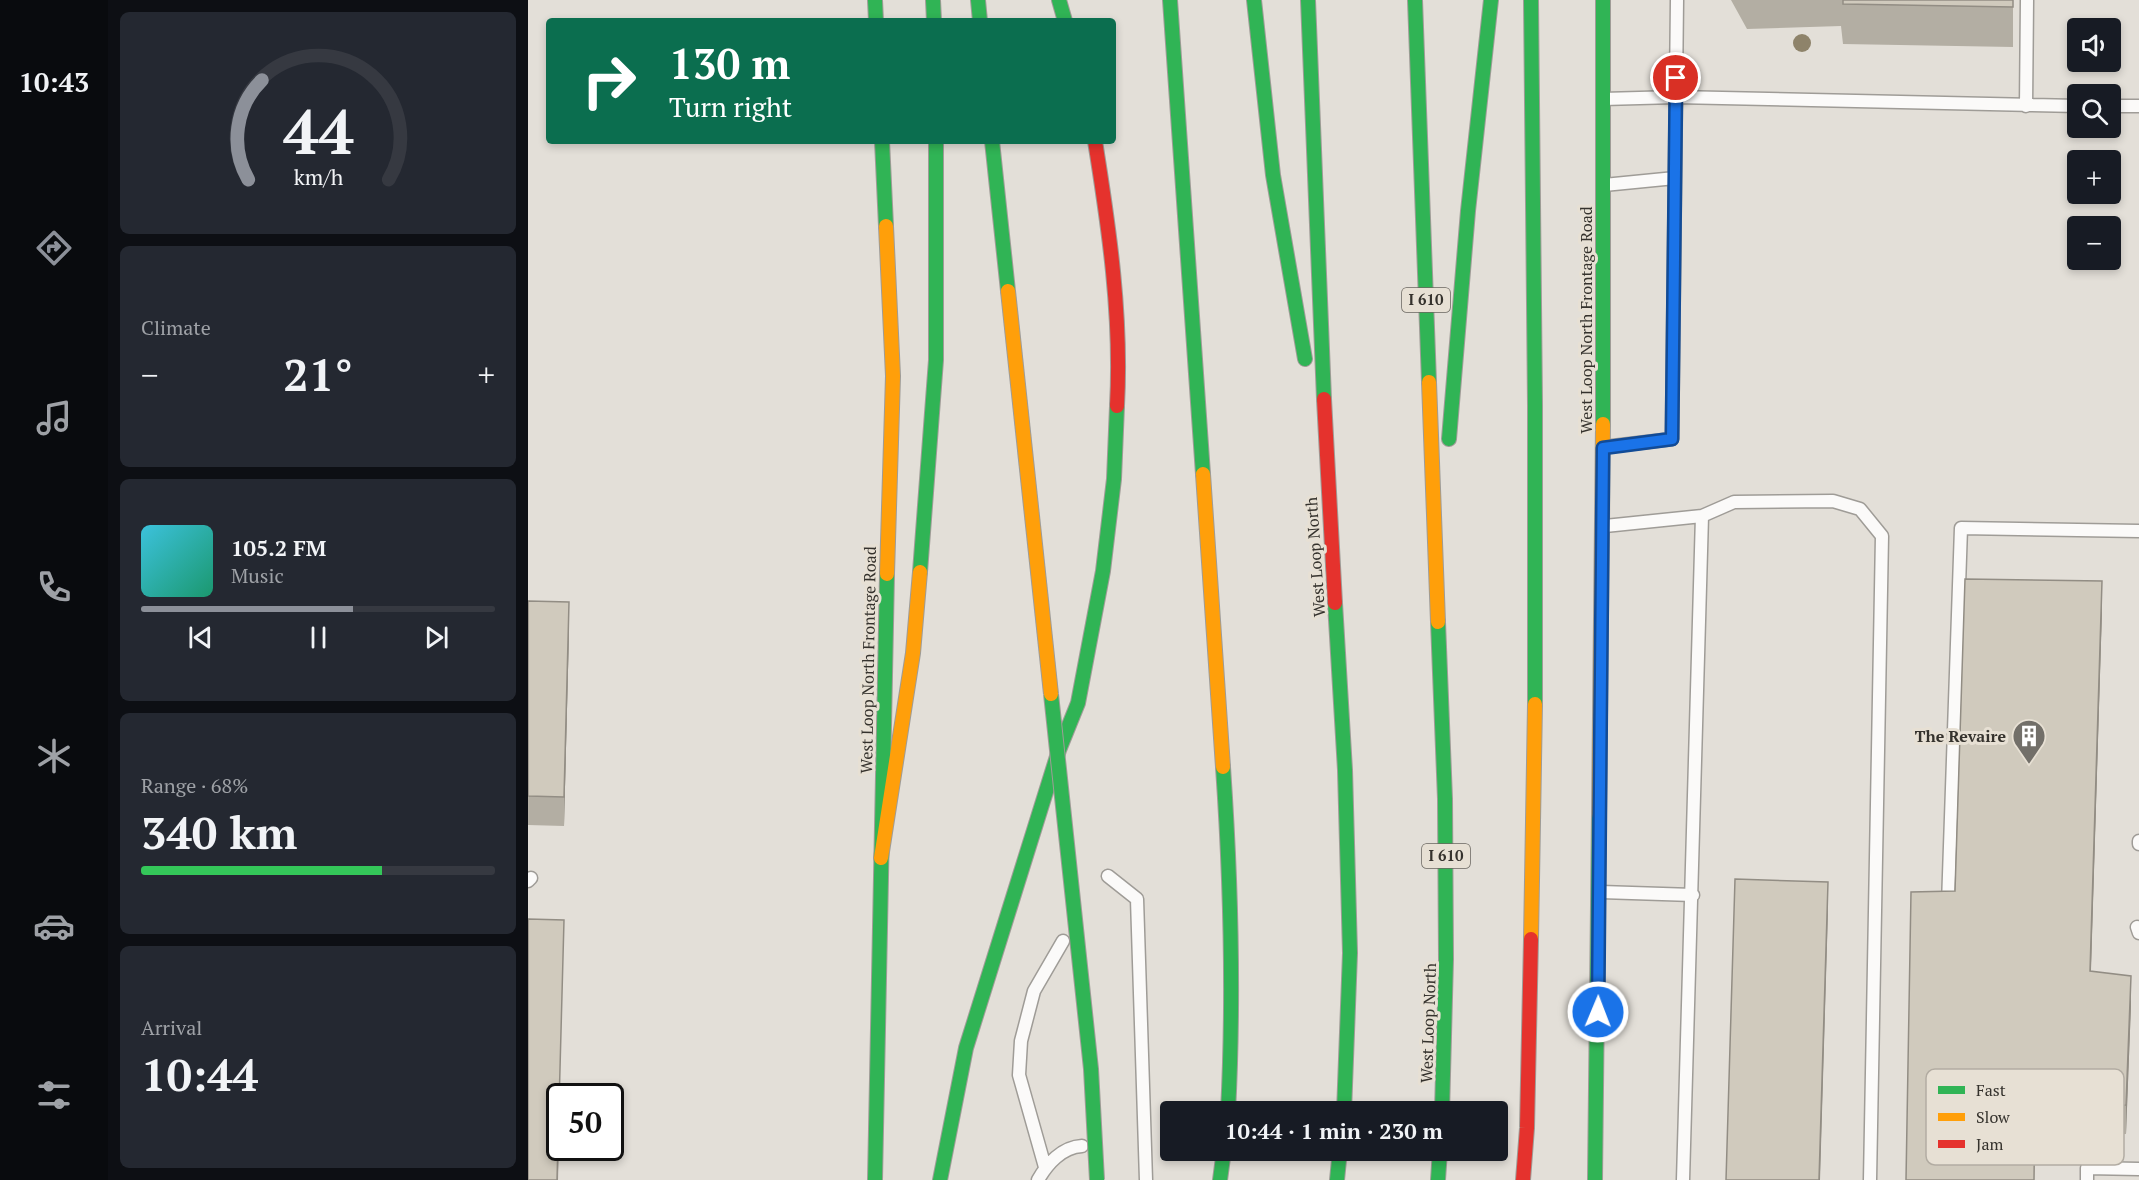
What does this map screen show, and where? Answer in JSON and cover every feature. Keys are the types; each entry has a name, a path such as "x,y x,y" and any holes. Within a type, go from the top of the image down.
{"main road":[{"path":"875,0 876,18"},
{"path":"933,0 934,18"},
{"path":"978,0 980,18"},
{"path":"1059,0 1064,18"},
{"path":"1170,0 1232,924 1233,1000 1228,1101"},
{"path":"1254,0 1273,175 1327,482"},
{"name":"West Loop North","path":"1308,0 1327,482 1345,770 1350,953 1344,1101"},
{"name":"West Loop North","path":"1415,0 1445,799 1446,959 1442,1101"},
{"path":"1448,448 1468,211 1491,0"},
{"path":"1523,1180 1527,1128 1535,780 1535,405 1531,0"},
{"name":"West Loop North Frontage Road","path":"1595,1180 1604,526 1603,0"},
{"name":"West Loop North Frontage Road","path":"875,1180 884,646 893,376 882,144"},
{"path":"881,858 913,653 932,438 936,360 936,144"},
{"path":"993,144 1091,1069 1097,1180"},
{"path":"940,1180 966,1048 1059,750 1078,703 1103,572 1114,479 1118,393 1116,307 1105,201 1096,144"},
{"path":"1436,600 1446,472"},
{"path":"1220,1180 1223,1161"},
{"path":"1337,1180 1339,1161"},
{"path":"1438,1180 1439,1161"}],"lane":[{"path":"1603,448 1672,439 1677,0"},
{"path":"2026,106 2027,0"},
{"path":"1602,99 1676,98 2067,106"},
{"path":"2121,106 2139,106"},
{"path":"1603,185 1675,178"},
{"path":"1604,526 1702,516 1734,502 1833,501 1860,510 1882,536 1870,1180"},
{"path":"1683,1180 1693,895 1702,516"},
{"path":"1948,904 1961,528 2139,531"},
{"path":"1108,876 1137,899 1144,1180"},
{"path":"1600,892 1693,895"},
{"path":"1045,1167 1019,1075 1021,1041 1034,991 1063,941"},
{"path":"1038,1180 1045,1167 1060,1154 1082,1146"},
{"path":"1135,1168 1144,1180"},
{"path":"2086,1180 2087,1168 2139,1170"}],"building":[{"path":"1843,0 2013,0 2013,7 1843,4"},
{"name":"The Revaire","path":"1965,579 2102,581 2090,971 2131,976 2126,1105 2124,1105 2124,1069 1926,1069 1926,1165 2034,1165 2034,1180 1906,1180 1911,892 1955,891"},
{"path":"528,601 569,602 564,797 528,796"},
{"path":"1735,879 1828,882 1819,1180 1726,1180"},
{"path":"528,919 564,920 560,1083 546,1083 546,1161 558,1161 557,1180 528,1180"}],"traffic: fast":[{"path":"875,0 876,18"},
{"path":"933,0 934,18"},
{"path":"978,0 980,18"},
{"path":"1059,0 1064,18"},
{"path":"1170,0 1203,474"},
{"path":"1254,0 1273,175 1305,359"},
{"path":"1308,0 1324,399"},
{"path":"1415,0 1429,382"},
{"path":"1449,439 1468,211 1491,0"},
{"path":"1531,0 1535,704"},
{"path":"1603,0 1603,424"},
{"path":"882,144 886,226"},
{"path":"920,572 936,360 936,144"},
{"path":"992,144 1008,291"},
{"path":"940,1180 966,1048 1059,750 1078,703 1103,571 1114,479 1117,406"},
{"path":"875,1180 887,574"},
{"path":"1335,603 1345,770 1350,953 1344,1101"},
{"path":"1438,622 1445,799 1446,959 1442,1101"},
{"path":"1051,694 1091,1069 1097,1180"},
{"path":"1223,767 1231,940 1228,1101"},
{"path":"1595,1180 1599,814"},
{"path":"1220,1180 1223,1161"},
{"path":"1337,1180 1339,1161"},
{"path":"1438,1180 1439,1161"}],"traffic: slow":[{"path":"886,226 893,376 887,574"},
{"path":"1008,291 1051,694"},
{"path":"1429,382 1438,622"},
{"path":"1599,814 1603,424"},
{"path":"1203,474 1223,767"},
{"path":"881,858 913,653 920,572"},
{"path":"1531,939 1535,704"}],"traffic: jam":[{"path":"1095,144 1116,306 1117,406"},
{"path":"1324,399 1335,603"},
{"path":"1523,1180 1527,1128 1531,939"}],"place":[{"name":"The Revaire","path":"2029,765"}],"route":[{"path":"1598,1012 1603,448 1672,439 1676,78"}]}
